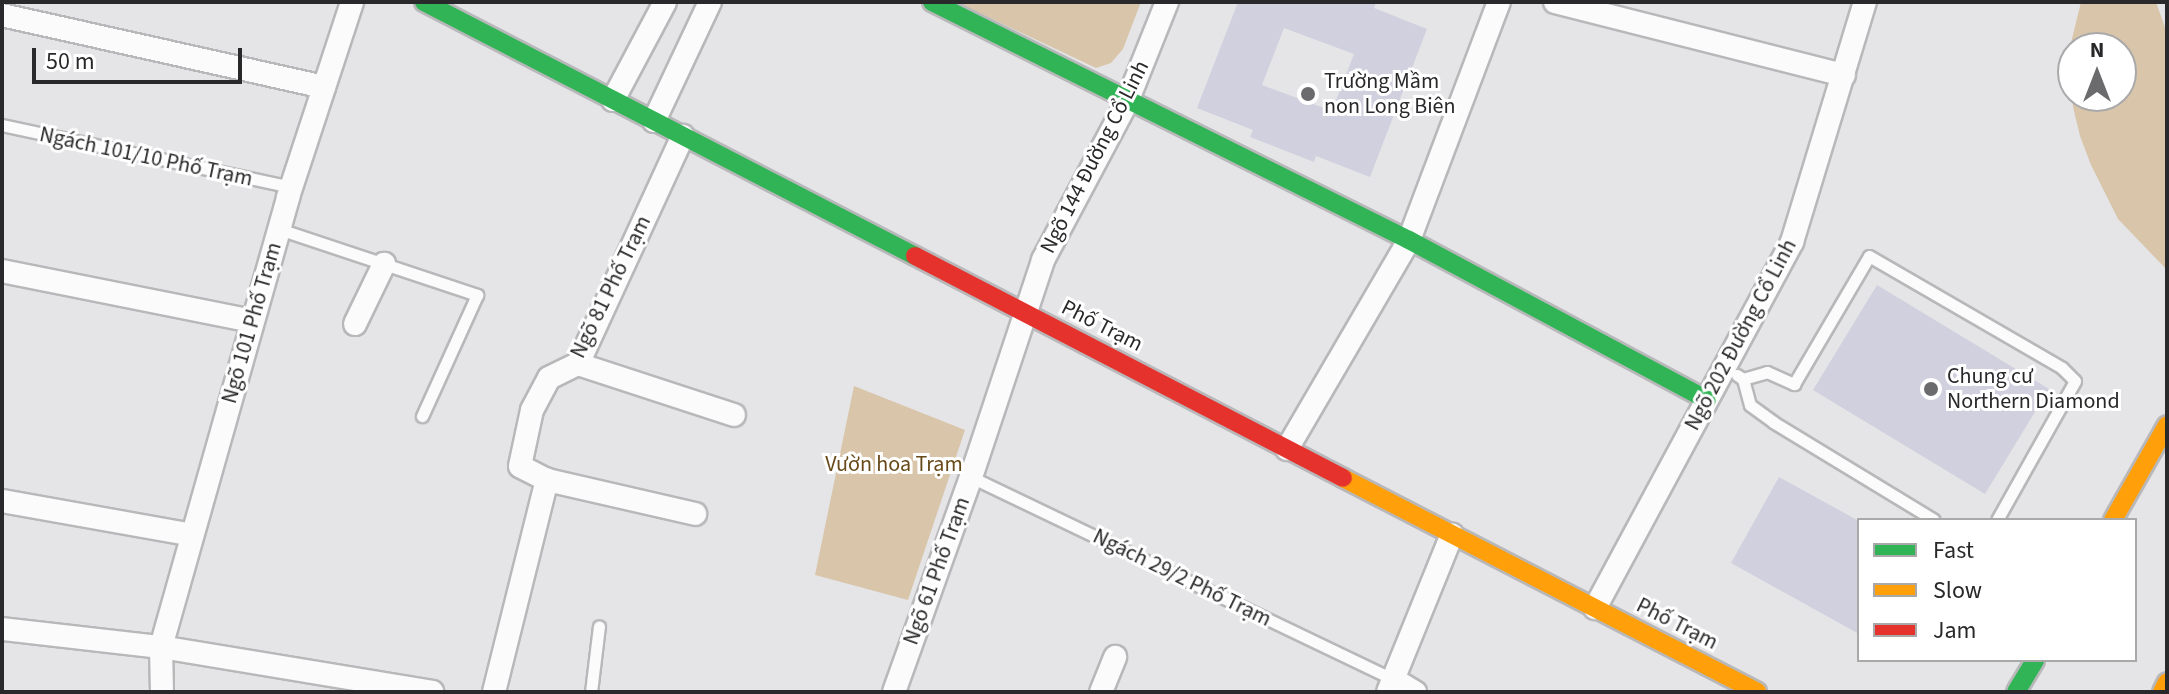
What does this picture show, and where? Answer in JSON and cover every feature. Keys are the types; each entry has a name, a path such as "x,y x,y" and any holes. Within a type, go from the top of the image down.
{"main road":[{"name":"Phố Trạm","path":"424,2 1757,692"},
{"path":"932,2 1066,66 1127,102 1409,240 1707,400"},
{"path":"2114,518 2167,425"},
{"path":"2016,692 2034,662"},
{"path":"2162,692 2167,682"}],"street":[{"name":"Ngõ 101 Phố Trạm","path":"162,692 161,647 291,187 352,2"},
{"path":"613,100 665,2"},
{"path":"654,121 710,2"},
{"name":"Ngõ 144 Đường Cổ Linh","path":"1023,312 1043,260 1127,102 1167,2"},
{"path":"1287,449 1409,240 1499,2"},
{"path":"1555,2 1844,75"},
{"name":"Ngõ 202 Đường Cổ Linh","path":"1595,608 1707,400 1735,373 1792,242 1865,2"},
{"path":"2,15 324,87"},
{"name":"Ngõ 81 Phố Trạm","path":"547,480 520,466 532,410 549,378 578,364 683,136"},
{"path":"355,324 384,264"},
{"path":"2,271 252,321"},
{"name":"Ngõ 61 Phố Trạm","path":"894,692 971,477 1023,312"},
{"path":"578,364 734,415"},
{"path":"494,692 547,480 695,514"},
{"path":"2,501 192,535"},
{"path":"1415,692 1390,686 1452,534"},
{"path":"2,629 161,647 432,692"},
{"path":"1101,692 1115,657"}],"lane":[{"name":"Ngách 101/10 Phố Trạm","path":"2,125 291,187"},
{"path":"279,229 477,295 422,416"},
{"path":"1931,518 1750,405 1735,373 1767,372 1794,384 1869,256 2062,368 2075,381 1998,518"},
{"name":"Ngách 29/2 Phố Trạm","path":"971,477 1390,686"},
{"path":"591,692 599,626"}],"green space":[{"path":"956,2 1141,2 1123,49 1111,63 1096,68"},
{"path":"2081,2 2156,2 2167,33 2167,270 2118,219 2080,136 2074,112 2137,112 2137,32 2074,32"},
{"name":"Vườn hoa Trạm","path":"854,386 965,430 908,600 815,575"}],"building":[{"path":"1238,2 1376,2 1374,8 1427,29 1370,177 1316,156 1314,162 1250,137 1253,130 1197,108","holes":["1284,28 1354,54 1332,111 1262,85"]},
{"name":"Chung cư Northern Diamond","path":"1877,285 2049,389 1985,494 1813,390"},
{"path":"1779,477 1857,520 1857,633 1731,563"}],"traffic: fast":[{"path":"424,2 915,256"},
{"path":"932,2 1409,240 1707,400"},
{"path":"2016,692 2034,662"}],"traffic: slow":[{"path":"2114,518 2167,425"},
{"path":"1343,478 1757,692"},
{"path":"2162,692 2167,682"}],"traffic: jam":[{"path":"915,256 1343,478"}],"place":[{"name":"Trường Mầm non Long Biên","path":"1308,94"},
{"name":"Chung cư Northern Diamond","path":"1931,389"}]}
